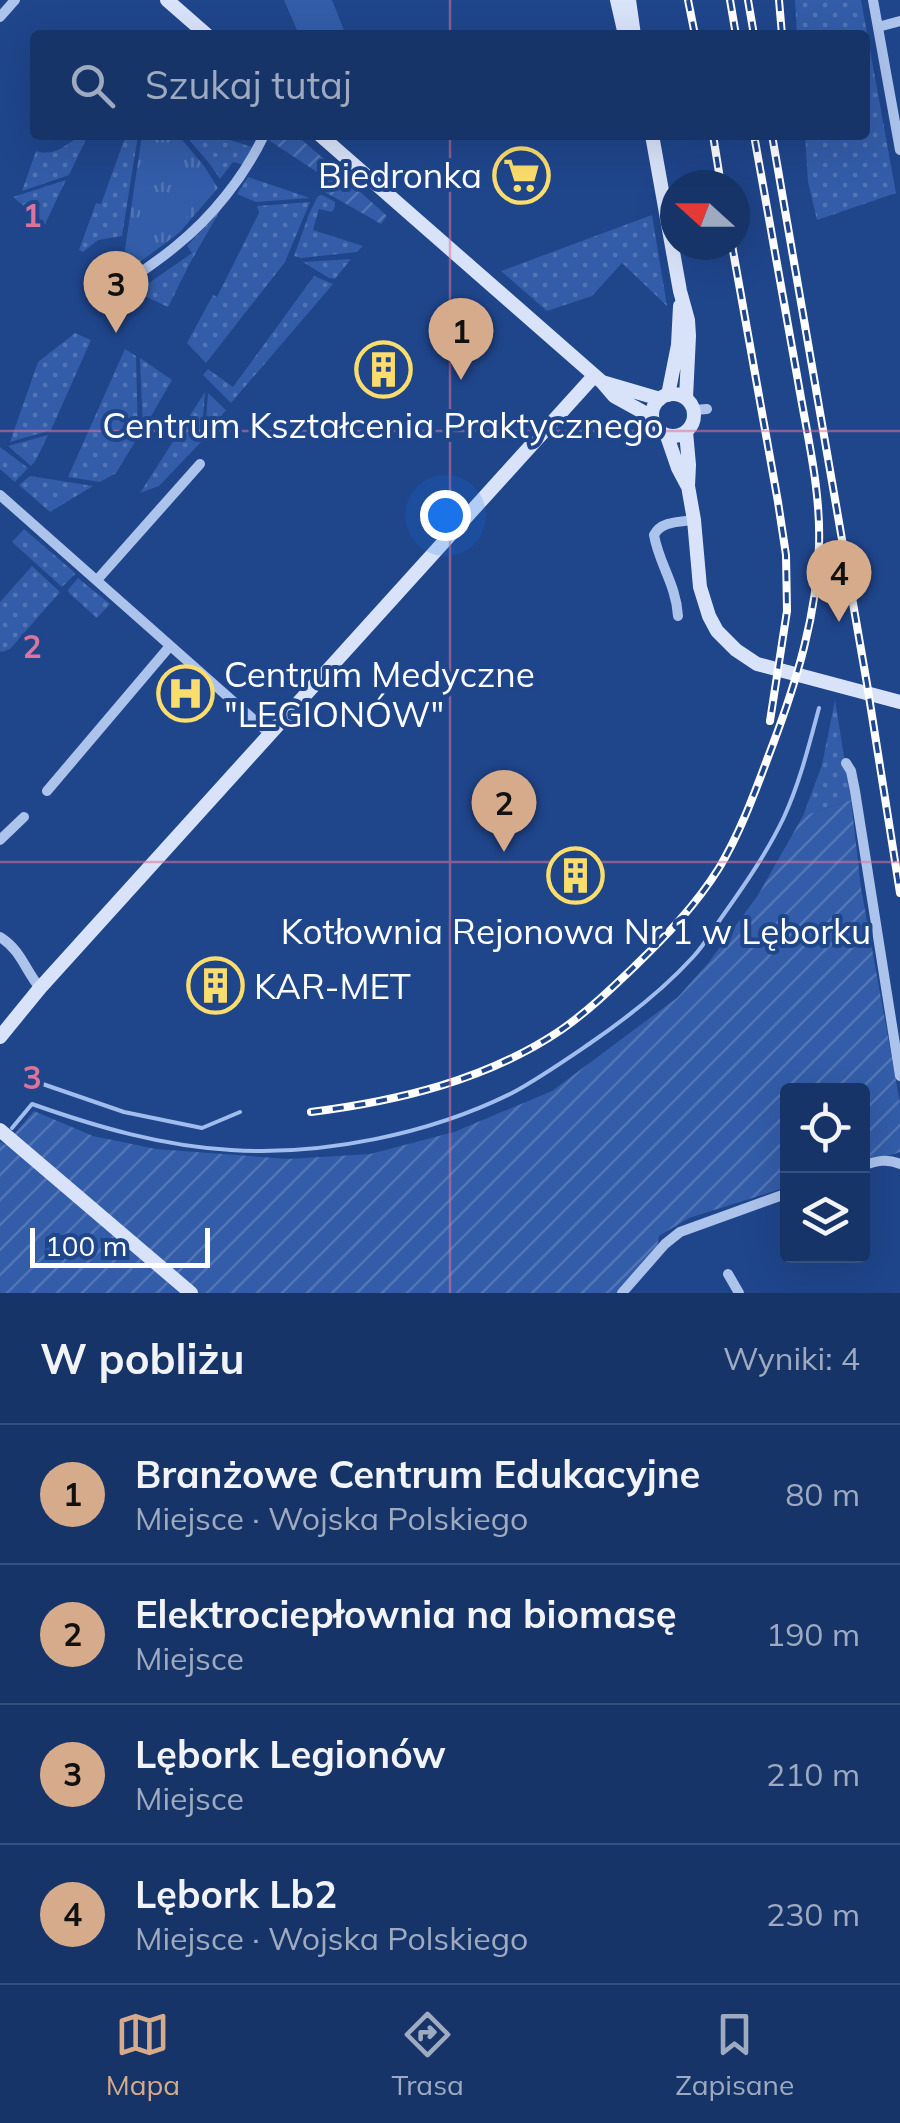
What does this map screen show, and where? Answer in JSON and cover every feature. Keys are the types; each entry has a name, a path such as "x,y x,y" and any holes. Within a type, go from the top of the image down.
{"street":[{"path":"0,16 15,0"},
{"path":"167,0 201,30"},
{"path":"623,0 625,30"},
{"path":"623,0 632,30"},
{"path":"873,0 900,150"},
{"path":"878,27 900,21"},
{"path":"100,302 194,230 248,166 261,140"},
{"path":"326,140 614,396 652,418"},
{"path":"653,140 690,336 695,406 694,422 686,432 667,436"},
{"path":"664,397 678,346 680,290"},
{"path":"598,379 664,397"},
{"path":"0,1037 270,734 598,379"},
{"path":"688,486 667,436 656,428 652,418 655,404 674,394 695,406"},
{"path":"686,432 700,587 717,631 757,664 900,702"},
{"path":"98,580 200,464"},
{"path":"0,495 270,734"},
{"path":"678,616 677,596 654,534 664,524 694,520"},
{"path":"46,791 170,646"},
{"path":"846,763 855,791 900,1076"},
{"path":"0,840 24,816"},
{"path":"0,936 19,953 40,988"},
{"path":"0,1130 191,1293"},
{"path":"870,1164 891,1160 900,1164"},
{"path":"622,1293 680,1232 780,1196"},
{"path":"728,1274 739,1293"}],"green space":[{"path":"284,0 332,0 344,30 297,30"},
{"path":"795,0 861,0 866,30 797,30"},
{"path":"870,50 896,193 817,220 808,182 805,140 870,140"},
{"path":"74,140 86,140 69,175 22,191 36,151 54,151"},
{"path":"124,140 137,140 122,236 98,240 83,252 79,250 96,203 101,204"},
{"path":"141,140 182,140 218,188 179,233 121,276"},
{"path":"189,140 230,140 252,147 244,165 233,162 220,179"},
{"path":"269,140 302,140 329,163 323,176"},
{"path":"332,170 387,216 381,224 325,192 323,187"},
{"path":"248,177 310,198 256,202 237,194"},
{"path":"66,180 45,224 13,197"},
{"path":"141,191 190,194 188,217 140,214"},
{"path":"322,195 335,202 335,206 332,212 319,209 313,230 363,246 357,252 294,256 309,214"},
{"path":"310,202 285,262 206,363 187,343 213,295 217,297 259,213 257,206"},
{"path":"221,209 168,307 136,292 192,253 187,246"},
{"path":"652,215 667,306 622,263 592,296 547,311 501,271"},
{"path":"351,259 335,279 303,262"},
{"path":"314,276 333,284 231,403 203,375 208,369 233,387"},
{"path":"75,333 91,340 51,430 10,442 38,362"},
{"path":"125,349 136,356 138,437 116,473 100,482 68,477"},
{"path":"140,358 172,380 143,430"},
{"path":"205,392 201,442 159,486 140,493"},
{"path":"208,393 226,410 205,437"},
{"path":"48,435 31,466 8,446"},
{"path":"0,447 28,468 15,482 0,469"},
{"path":"30,476 93,486 50,512 19,485"},
{"path":"24,529 74,572 62,587 12,542"},
{"path":"32,566 60,592 10,649 2,652 0,602"},
{"path":"78,578 110,604 97,618 69,593"},
{"path":"835,700 851,800 803,816 822,765"},
{"path":"851,800 861,888 900,1103 900,1152 870,1162 870,1083 780,1083 780,1189 689,1218 659,1236 656,1254 622,1293 0,1293 0,1141 5,1145 34,1111 93,1136 156,1149 288,1159 370,1154 454,1132 552,1091 678,997 758,895 803,816"}],"waterway":[{"path":"12,1128 32,1104 155,1140 231,1150 302,1149 411,1131 512,1093 630,1014 697,952 778,830 790,804 819,708"},
{"path":"31,1080 124,1112 202,1128 240,1112"}],"railway":[{"path":"688,0 694,30"},
{"path":"730,0 735,30"},
{"path":"748,0 753,30"},
{"path":"779,0 782,30"},
{"path":"714,140 719,170"},
{"path":"311,1112 441,1086 503,1062 561,1030 647,955 680,920 719,868 742,823 798,671 810,622 819,546 813,463 755,140"},
{"path":"773,140 900,893"},
{"path":"735,260 786,555 787,611 770,721"}],"place":[{"name":"Biedronka","path":"521,175"},
{"name":"Lębork Legionów","path":"116,333"},
{"name":"Centrum Kształcenia Praktycznego","path":"383,369"},
{"name":"Branżowe Centrum Edukacyjne","path":"461,380"},
{"name":"Lębork Lb2","path":"839,622"},
{"name":"Centrum Medyczne \"LEGIONÓW\"","path":"185,694"},
{"name":"Elektrociepłownia na biomasę","path":"504,852"},
{"name":"Kotłownia Rejonowa Nr 1 w Lęborku","path":"576,875"},
{"name":"KAR-MET","path":"215,986"}]}
